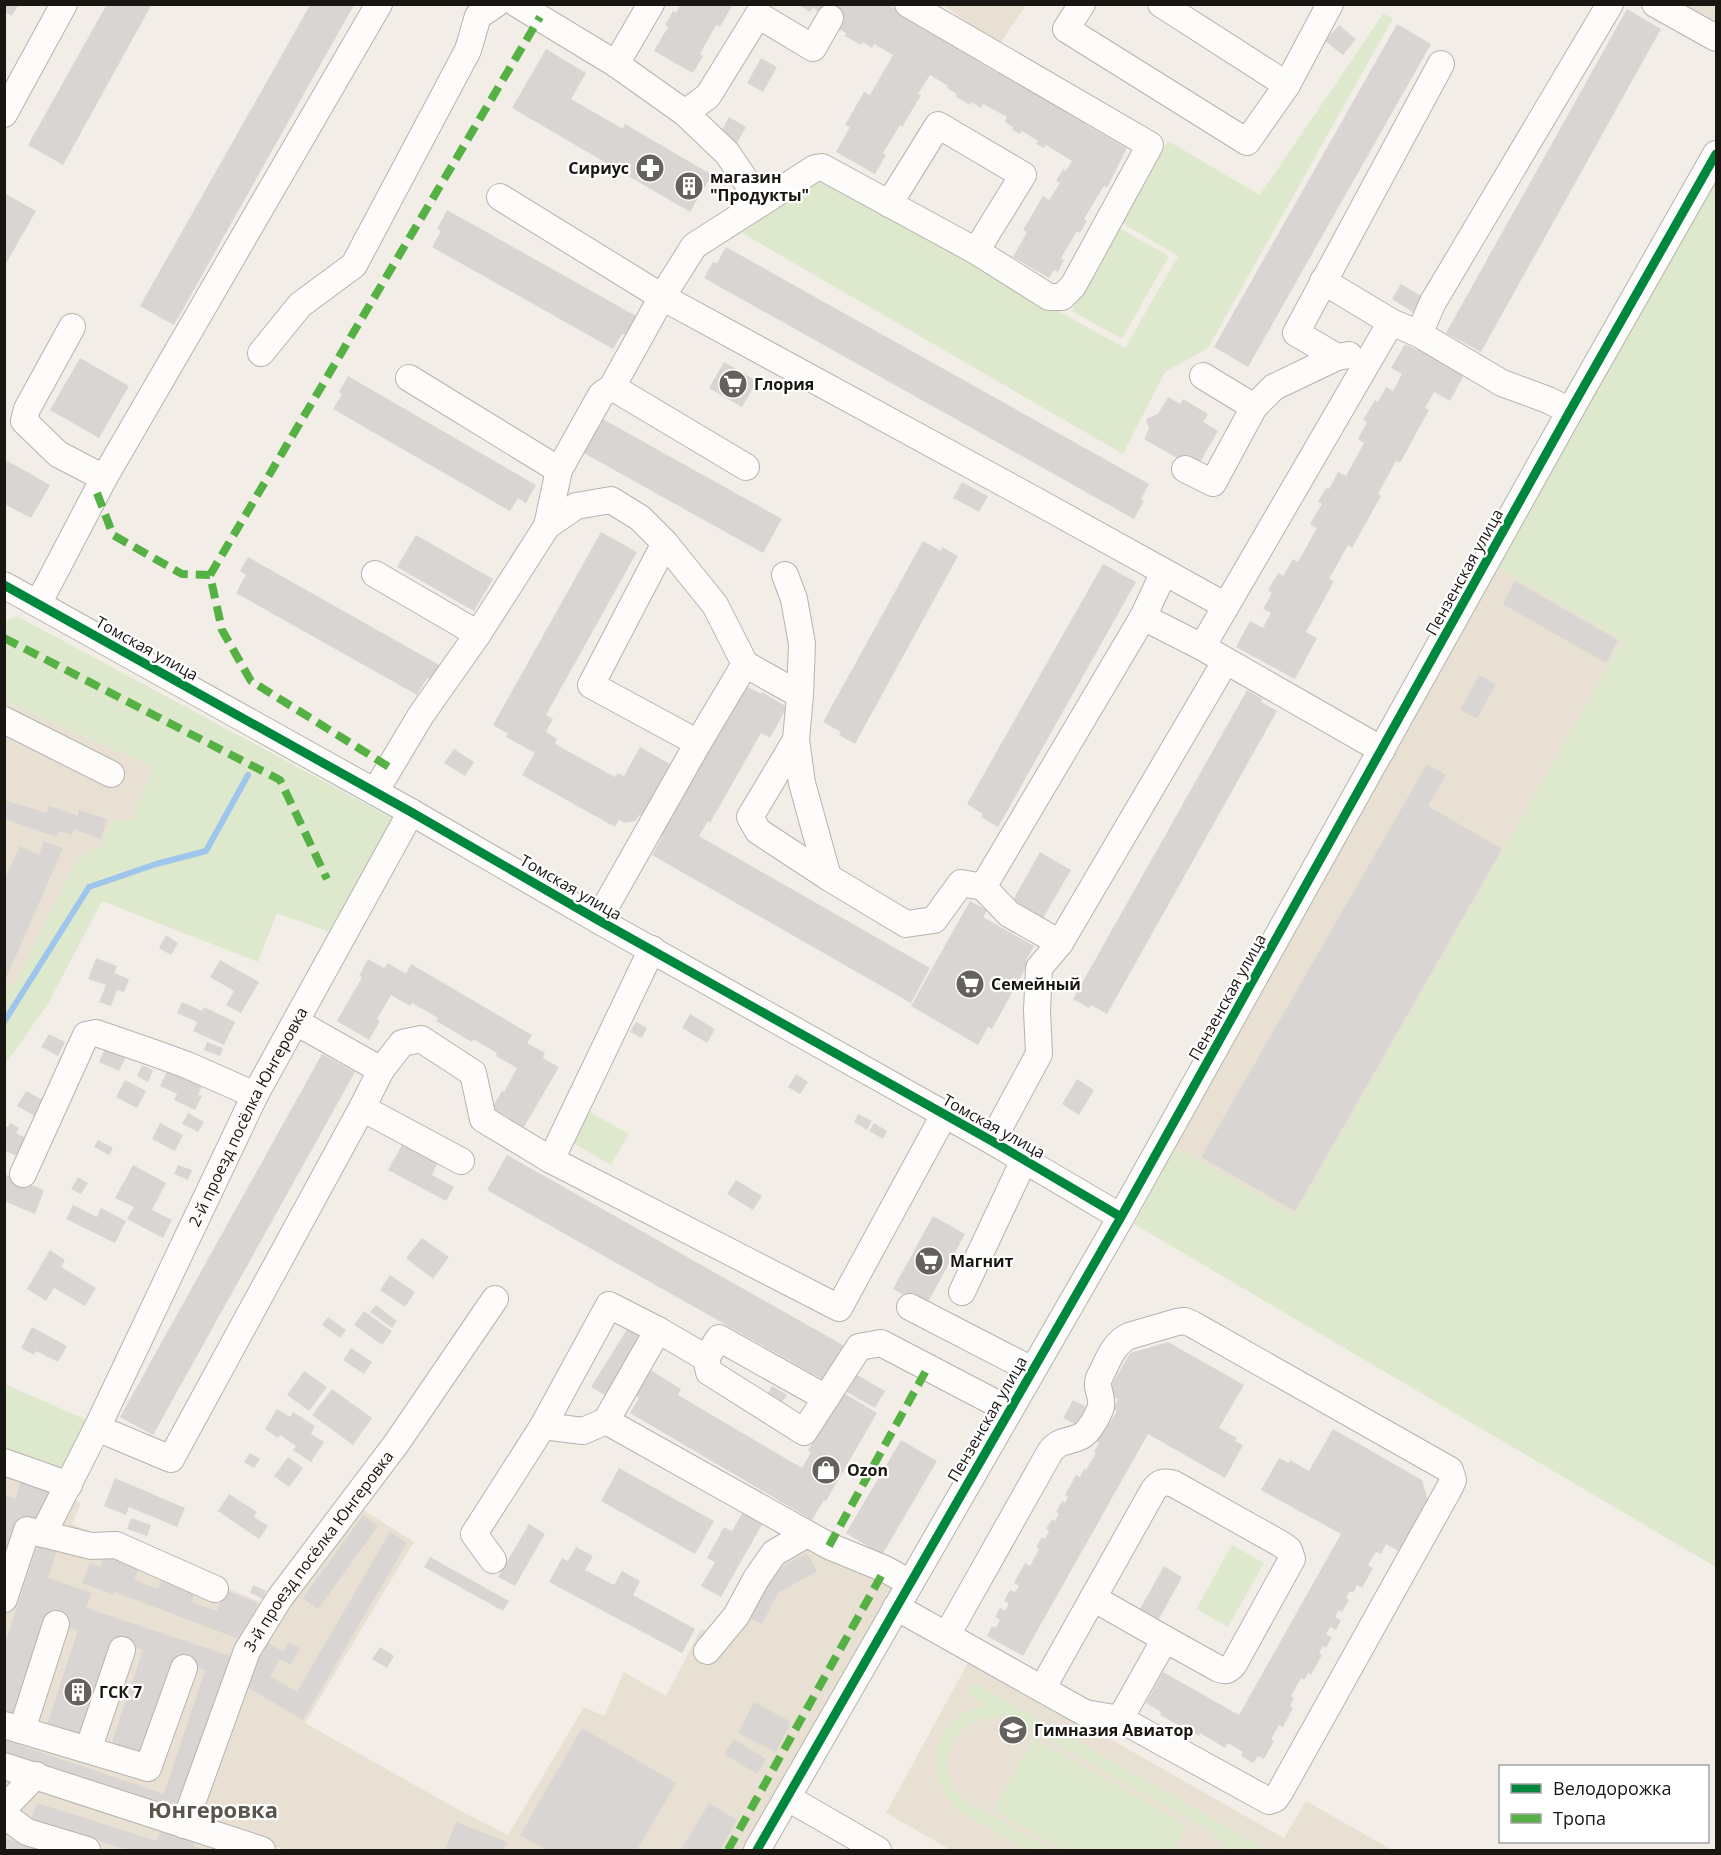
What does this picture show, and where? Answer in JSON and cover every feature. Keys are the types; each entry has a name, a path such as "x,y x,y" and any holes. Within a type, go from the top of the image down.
{"street":[{"path":"4,114 64,4"},
{"path":"38,604 104,478 379,4"},
{"path":"261,353 300,305 354,266 468,50 478,16 496,4"},
{"path":"517,4 616,64 685,113 727,153 761,203"},
{"path":"616,64 651,4"},
{"path":"375,792 421,715 478,634 547,526 559,470 601,395 612,387 662,297 694,246 815,168 822,167 976,251 1049,297 1062,297 1073,286 1150,145 908,4"},
{"path":"1082,4 1066,29 1247,142 1287,85 1330,4"},
{"path":"1161,4 1287,85"},
{"path":"1419,334 1433,302 1610,4"},
{"path":"1655,4 1716,38"},
{"path":"685,113 708,96 758,15 813,48 830,18"},
{"path":"1337,357 1296,333 1441,64"},
{"path":"889,204 939,125 1023,175 976,251"},
{"name":"Пензенская улица","path":"757,1851 1121,1217 1570,411 1716,154"},
{"path":"500,196 662,297 1226,606"},
{"path":"1323,281 1391,322 1419,334 1502,382 1570,411"},
{"path":"1202,647 1391,322"},
{"path":"72,327 27,409 24,421 58,454 104,478"},
{"path":"1185,469 1213,483 1254,406 1274,387 1337,357 1373,351"},
{"path":"1203,376 1254,406"},
{"path":"409,378 559,470"},
{"path":"612,387 746,467"},
{"path":"547,526 576,506 611,500 640,518 665,543 716,605 746,664 800,695"},
{"path":"665,543 591,685 698,743"},
{"path":"983,887 1143,617 1164,572"},
{"path":"375,574 478,634"},
{"path":"785,575 794,599 801,644 796,740 802,783 828,877"},
{"name":"Томская улица","path":"5,586 411,812 598,920 992,1141 1121,1217"},
{"path":"1143,617 1202,647 1382,750"},
{"path":"992,1141 1039,1054 1037,1010 1039,968 1060,943 1226,662"},
{"path":"598,920 698,743 746,664"},
{"path":"4,720 111,774"},
{"path":"796,740 750,817 758,831 906,924 934,920 961,883 983,887 1009,914 1060,943"},
{"name":"2-й проезд посёлка Юнгеровка","path":"43,1534 98,1428 255,1095 411,812"},
{"path":"551,1160 651,949"},
{"path":"296,1022 381,1070"},
{"path":"23,1174 86,1035 96,1033 144,1049 255,1095"},
{"path":"98,1428 171,1459 381,1070 402,1043 421,1039 473,1073 483,1119 551,1160 838,1308 944,1115"},
{"path":"362,1108 461,1161"},
{"path":"962,1292 1024,1160"},
{"name":"3-й проезд посёлка Юнгеровка","path":"184,1825 247,1651 279,1599 396,1444 495,1299"},
{"path":"494,1560 474,1534 543,1426 609,1305 706,1358"},
{"path":"910,1307 1032,1370"},
{"path":"896,1607 1085,1713 1120,1719 1269,1801 1275,1799 1450,1487 1453,1480 1450,1470 1192,1323 1178,1322 1129,1336 1117,1345 1097,1382 1101,1404 1087,1431 1078,1437 1055,1445 1050,1452 947,1635"},
{"path":"543,1426 583,1431 606,1421 658,1330"},
{"path":"826,1398 719,1338 706,1358 709,1372 804,1432 826,1398 859,1347 881,1343 1009,1410"},
{"path":"606,1421 829,1546 885,1569 910,1583"},
{"path":"4,1462 69,1485"},
{"path":"1042,1689 1093,1598 1153,1491 1158,1484 1166,1481 1174,1484 1289,1550 1292,1559 1234,1664 1230,1669 1224,1671 1093,1598"},
{"path":"4,1599 27,1530 91,1546 116,1545 215,1589"},
{"path":"707,1651 736,1616 756,1579 774,1553 807,1534"},
{"path":"56,1624 13,1728 148,1768 184,1668"},
{"path":"1120,1719 1164,1639"},
{"path":"88,1750 122,1650"},
{"path":"4,1766 262,1851"},
{"path":"4,1808 36,1775"},
{"path":"788,1798 878,1851"},
{"path":"4,1815 27,1832 87,1851"}],"shaded area":[{"path":"943,5 1026,5 999,45"},
{"path":"1678,5 1716,5 1716,26"},
{"path":"1498,567 1623,641 1295,1216 1175,1148"},
{"path":"4,701 154,767 132,820 112,820 102,845 78,858 13,988 4,982"},
{"path":"5,1455 57,1493 81,1503 72,1524 265,1604 179,1827 246,1850 5,1850"},
{"path":"357,1506 414,1542 305,1723 508,1835 584,1707 604,1716 624,1672 666,1696 701,1629 725,1636 763,1574 806,1549 824,1550 901,1587 743,1850 286,1850 210,1828 202,1818 199,1805 258,1647"},
{"name":"Гимназия Авиатор","path":"970,1659 1284,1838 1306,1801 1392,1850 951,1850 886,1813"}],"green space":[{"path":"1383,14 1393,18 1208,348 1165,372 1123,454 742,233 819,179 1125,348 1178,256 1122,223 1168,141 1260,195"},
{"path":"1716,177 1716,1567 1134,1224 1175,1148 1295,1215 1623,641 1498,567"},
{"path":"1119,228 1169,256 1122,339 1072,311"},
{"path":"17,616 392,818 332,933 277,913 258,962 102,901 49,1002 5,1065 5,982 13,987 78,858 102,845 112,820 132,820 154,767 5,701 5,621"},
{"path":"584,1109 629,1134 611,1165 566,1139"},
{"path":"5,1384 89,1421 61,1475 5,1455"},
{"path":"1232,1545 1264,1563 1228,1627 1196,1609"},
{"path":"973,1682 1267,1850 1244,1850 1238,1847 1238,1850 1225,1850 1207,1829 1016,1721 999,1718 983,1719 969,1725 958,1735 950,1747 947,1762 949,1777 957,1792 970,1804 1052,1850 1029,1850 966,1815 951,1801 941,1785 937,1768 938,1751 943,1734 953,1721 968,1710 988,1705 967,1693"},
{"path":"1034,1739 1187,1825 1173,1850 1064,1850 993,1810"}],"building":[{"path":"4,4 19,4 12,16 4,11"},
{"path":"107,4 152,4 63,165 28,145"},
{"path":"681,4 733,4 720,27 716,25 700,54 703,56 693,73 654,51 668,27 665,25 673,11 676,13"},
{"path":"797,4 887,4 923,26 922,28 936,36 938,33 980,58 978,61 998,73 1001,69 1087,121 1085,124 1127,148 1107,188 1104,186 1084,219 1087,221 1080,233 1077,231 1061,258 1064,260 1058,272 1054,270 1049,278 1013,257 1027,232 1023,230 1043,196 1049,200 1060,183 1056,181 1063,169 1066,171 1072,161 1046,145 1044,148 1036,144 1038,141 1022,131 1020,134 1012,130 1013,127 1005,122 1007,117 983,104 981,108 972,102 970,105 955,96 957,94 947,88 948,86 930,75 902,127 900,125 883,153 886,155 875,174 836,152 850,127 845,125 864,92 870,95 893,55 874,44 872,48 863,42 861,45 845,36 846,33 838,28 840,24 813,8 810,12"},
{"path":"310,5 354,5 174,325 140,306"},
{"path":"1627,9 1661,29 1481,352 1446,333"},
{"path":"1397,24 1431,44 1248,367 1214,347"},
{"path":"1339,25 1356,39 1343,55 1325,41"},
{"path":"546,49 586,73 571,99 623,129 625,124 712,175 690,212 512,108"},
{"path":"761,58 777,67 763,92 747,83"},
{"path":"729,117 746,127 737,143 720,133"},
{"path":"4,193 36,211 4,267"},
{"path":"447,210 638,317 627,336 622,334 613,349 432,247 441,231 437,229"},
{"path":"726,247 1149,484 1141,499 1144,501 1134,519 704,278 713,262 717,263"},
{"path":"1401,284 1425,298 1416,314 1392,299"},
{"path":"1405,344 1417,350 1420,346 1437,355 1435,359 1464,375 1450,401 1434,392 1425,408 1429,410 1400,463 1396,461 1378,494 1381,496 1352,548 1348,545 1329,579 1334,581 1306,632 1317,638 1295,679 1236,647 1250,621 1263,628 1271,613 1263,609 1272,593 1268,590 1278,573 1283,576 1293,559 1298,562 1317,528 1310,524 1322,504 1318,502 1326,488 1329,489 1338,472 1346,476 1364,443 1358,439 1367,422 1363,420 1375,400 1378,402 1386,387 1393,391 1402,374 1391,368"},
{"path":"80,358 129,386 99,438 50,410"},
{"name":"Глория","path":"724,362 757,381 742,407 709,388"},
{"path":"348,376 536,485 526,503 518,498 510,511 333,409 342,394 339,392"},
{"path":"1168,397 1180,404 1183,399 1208,414 1203,422 1218,431 1196,469 1144,439 1149,429 1146,419 1158,414"},
{"path":"601,418 782,519 763,553 582,452"},
{"path":"4,459 50,485 31,518 4,504"},
{"path":"962,482 988,496 979,512 953,498"},
{"path":"601,532 637,552 546,715 553,719 546,732 557,739 555,744 615,777 618,773 624,776 640,747 677,768 648,820 639,815 635,821 625,823 619,820 615,827 522,775 535,753 506,737 508,734 493,725"},
{"path":"416,535 493,579 474,611 397,567"},
{"path":"923,541 941,551 942,547 958,556 855,744 839,735 841,732 823,722"},
{"path":"248,557 441,666 432,681 427,678 417,695 236,593 246,575 240,571"},
{"path":"1103,564 1136,582 998,827 981,817 983,814 967,804"},
{"path":"1515,581 1618,640 1606,663 1503,604"},
{"path":"1479,675 1496,684 1477,719 1460,710"},
{"path":"742,684 761,694 762,692 787,707 770,738 761,733 710,823 708,821 699,836 930,968 911,1003 652,855 662,837 656,834"},
{"path":"1247,690 1263,699 1261,702 1277,711 1107,1014 1091,1005 1089,1008 1073,999"},
{"path":"454,749 474,762 465,776 444,763"},
{"path":"1427,764 1446,775 1428,806 1502,849 1295,1211 1201,1157"},
{"path":"4,800 46,813 49,806 78,816 79,810 107,819 101,839 74,829 72,835 59,831 57,837 4,819"},
{"path":"44,841 63,848 4,983 4,881 20,846 39,855"},
{"path":"1040,852 1071,870 1039,925 1009,907"},
{"name":"Семейный","path":"970,901 987,910 983,917 1034,946 1026,960 1029,962 992,1029 988,1027 978,1045 911,1006"},
{"path":"166,935 178,943 171,955 159,948"},
{"path":"96,958 117,966 114,973 129,979 124,992 117,990 111,1006 99,1002 106,985 88,979"},
{"path":"368,959 384,968 388,963 406,974 411,964 532,1035 527,1043 545,1053 543,1058 559,1067 524,1127 492,1108 517,1068 473,1039 472,1042 436,1021 438,1018 412,1003 410,1006 391,995 377,1019 380,1021 369,1040 337,1021 362,977 359,976"},
{"path":"220,960 259,982 241,1013 226,1005 234,991 210,977"},
{"path":"182,1002 202,1011 204,1007 235,1022 224,1045 193,1031 197,1022 177,1013"},
{"path":"690,1014 715,1029 707,1043 682,1028"},
{"path":"636,1022 647,1028 642,1038 630,1032"},
{"path":"49,1034 65,1042 58,1056 41,1047"},
{"path":"207,1042 223,1048 220,1056 204,1050"},
{"path":"107,1044 128,1053 119,1071 99,1062"},
{"path":"322,1054 355,1072 153,1435 120,1417"},
{"path":"142,1065 153,1070 148,1082 137,1076"},
{"path":"170,1065 204,1082 198,1095 202,1096 195,1110 174,1100 177,1094 160,1086"},
{"path":"796,1074 808,1082 800,1094 788,1087"},
{"path":"1077,1079 1094,1090 1079,1115 1062,1104"},
{"path":"125,1080 146,1091 137,1108 116,1097"},
{"path":"26,1091 52,1105 38,1118 17,1106"},
{"path":"188,1113 204,1122 198,1132 182,1124"},
{"path":"858,1114 872,1121 867,1130 854,1122"},
{"path":"10,1123 19,1128 16,1133 34,1142 24,1160 4,1150 4,1126 8,1127"},
{"path":"160,1123 183,1135 175,1151 152,1139"},
{"path":"874,1123 887,1131 883,1139 869,1131"},
{"path":"98,1140 113,1148 109,1155 94,1147"},
{"path":"403,1143 438,1162 432,1175 454,1187 446,1201 388,1170"},
{"path":"507,1155 848,1348 829,1383 487,1190"},
{"path":"133,1165 166,1183 152,1210 172,1220 163,1238 127,1219 134,1207 115,1198"},
{"path":"178,1165 192,1170 188,1180 174,1174"},
{"path":"4,1174 44,1190 35,1214 4,1201"},
{"path":"78,1177 88,1183 81,1194 71,1189"},
{"path":"736,1180 762,1196 753,1210 727,1194"},
{"path":"73,1205 97,1217 101,1208 126,1221 115,1243 66,1219"},
{"name":"Магнит","path":"933,1216 965,1234 926,1306 893,1289"},
{"path":"422,1238 449,1257 433,1279 406,1258"},
{"path":"50,1250 65,1260 61,1267 96,1288 85,1306 54,1288 46,1301 27,1289"},
{"path":"390,1275 415,1292 405,1307 380,1290"},
{"path":"376,1305 397,1321 392,1328 370,1312"},
{"path":"364,1311 392,1331 382,1345 354,1325"},
{"path":"328,1317 346,1330 340,1338 322,1325"},
{"path":"629,1326 645,1336 608,1397 591,1387"},
{"path":"32,1327 67,1346 58,1362 36,1351 34,1355 21,1348"},
{"path":"1168,1342 1244,1385 1219,1428 1237,1438 1235,1441 1243,1445 1225,1478 1148,1434 1023,1656 987,1636 992,1626 996,1628 1000,1620 995,1617 1000,1608 1005,1611 1009,1604 1004,1601 1010,1590 1015,1592 1019,1586 1014,1583 1025,1563 1030,1566 1039,1549 1036,1547 1042,1537 1045,1539 1049,1531 1046,1529 1052,1519 1055,1521 1059,1514 1056,1512 1062,1501 1065,1503 1068,1497 1065,1495 1076,1475 1080,1477 1096,1453 1094,1452 1099,1443 1095,1441 1106,1422 1109,1424 1117,1411 1113,1409 1118,1399 1107,1393 1130,1353"},
{"path":"351,1348 372,1362 364,1374 343,1360"},
{"path":"649,1369 681,1389 678,1395 802,1468 811,1452 808,1450 842,1392 877,1413 826,1501 824,1500 812,1520 630,1413 639,1398 634,1395"},
{"path":"304,1371 327,1387 309,1411 287,1395"},
{"path":"857,1375 885,1391 875,1408 847,1392"},
{"path":"772,1386 787,1395 779,1407 765,1398"},
{"path":"332,1389 372,1418 353,1445 312,1415"},
{"path":"1073,1400 1090,1409 1080,1427 1063,1418"},
{"path":"277,1409 290,1417 293,1412 315,1426 311,1434 324,1442 311,1462 293,1450 296,1446 280,1435 278,1438 265,1429"},
{"path":"1333,1429 1422,1480 1428,1501 1400,1552 1386,1544 1381,1554 1376,1552 1368,1565 1373,1568 1362,1588 1357,1585 1353,1593 1350,1591 1346,1598 1349,1600 1342,1612 1339,1610 1335,1617 1341,1620 1336,1630 1330,1627 1326,1634 1332,1637 1326,1648 1323,1646 1319,1653 1322,1655 1311,1675 1308,1673 1304,1680 1301,1678 1291,1696 1294,1698 1290,1706 1293,1708 1283,1727 1279,1725 1271,1740 1274,1741 1264,1759 1258,1756 1253,1763 1241,1756 1243,1752 1228,1743 1225,1748 1200,1733 1199,1736 1188,1730 1189,1727 1183,1724 1182,1727 1160,1715 1161,1712 1146,1703 1163,1672 1239,1715 1341,1534 1261,1490 1279,1458 1289,1463 1290,1460 1309,1471"},
{"path":"901,1440 937,1461 882,1555 846,1533"},
{"path":"250,1453 260,1459 254,1468 244,1462"},
{"path":"288,1457 303,1468 289,1487 274,1476"},
{"path":"619,1468 714,1521 695,1554 601,1501"},
{"path":"115,1478 185,1508 177,1527 129,1507 126,1515 104,1506"},
{"path":"21,1481 52,1492 39,1530 4,1561 4,1495 15,1499"},
{"path":"229,1494 257,1512 254,1517 268,1526 259,1539 218,1511"},
{"path":"744,1510 764,1521 721,1597 701,1586 715,1562 707,1558 724,1527 732,1531"},
{"path":"363,1515 378,1526 318,1609 303,1598"},
{"path":"131,1518 151,1525 147,1536 127,1529"},
{"path":"529,1524 545,1534 515,1586 498,1577"},
{"path":"390,1532 407,1543 303,1720 242,1684 267,1642 283,1652 289,1642 300,1648 290,1665 280,1659 270,1676 297,1692"},
{"name":"ГСК 7","path":"38,1544 57,1550 48,1578 92,1593 86,1608 233,1657 179,1820 4,1761 4,1740 164,1794 205,1670 178,1661 145,1759 110,1748 143,1650 114,1640 81,1740 46,1728 78,1630 54,1622 21,1719 4,1714 4,1647"},
{"path":"576,1547 593,1556 585,1570 614,1585 622,1571 640,1581 633,1595 695,1629 682,1653 549,1582 562,1558 568,1561"},
{"path":"107,1549 141,1562 134,1580 158,1589 164,1573 198,1586 192,1602 217,1611 225,1590 258,1603 244,1641 115,1592 114,1595 82,1583 90,1563 100,1567"},
{"path":"807,1553 817,1571 778,1593 762,1624 742,1614 761,1579"},
{"path":"430,1557 509,1601 503,1611 424,1567"},
{"path":"1164,1566 1182,1577 1159,1619 1140,1609"},
{"path":"253,1585 266,1591 263,1599 250,1593"},
{"path":"380,1647 394,1656 387,1668 372,1659"},
{"path":"754,1702 791,1722 776,1752 738,1733"},
{"path":"582,1728 676,1783 637,1850 547,1850 520,1835"},
{"path":"734,1739 766,1759 757,1774 724,1754"},
{"path":"37,1803 157,1841 161,1829 194,1841 193,1846 205,1850 128,1850 31,1819"},
{"path":"709,1803 737,1820 720,1850 681,1850"},
{"path":"456,1822 507,1842 503,1850 445,1850"},
{"path":"4,1838 42,1850 4,1850"}],"waterway":[{"path":"4,1022 89,887 156,864 206,851 248,775"}],"marked path":[{"path":"210,575 540,17"},
{"path":"97,493 113,535 182,574 210,575 222,630 251,681 389,767"},
{"path":"4,638 280,780 327,879"},
{"path":"829,1546 928,1367"},
{"path":"728,1850 885,1569"}],"cycle path":[{"path":"757,1850 1121,1217 1570,411 1716,154"},
{"path":"4,585 411,812 598,920 992,1141 1121,1217"}],"place":[{"name":"Сириус","path":"650,168"},
{"name":"магазин \"Продукты\"","path":"689,186"},
{"name":"Глория","path":"733,384"},
{"name":"Семейный","path":"970,984"},
{"name":"Магнит","path":"929,1261"},
{"name":"Ozon","path":"826,1470"},
{"name":"ГСК 7","path":"78,1692"},
{"name":"Гимназия Авиатор","path":"1013,1730"}],"district":[{"name":"Юнгеровка","path":"213,1809"}]}
